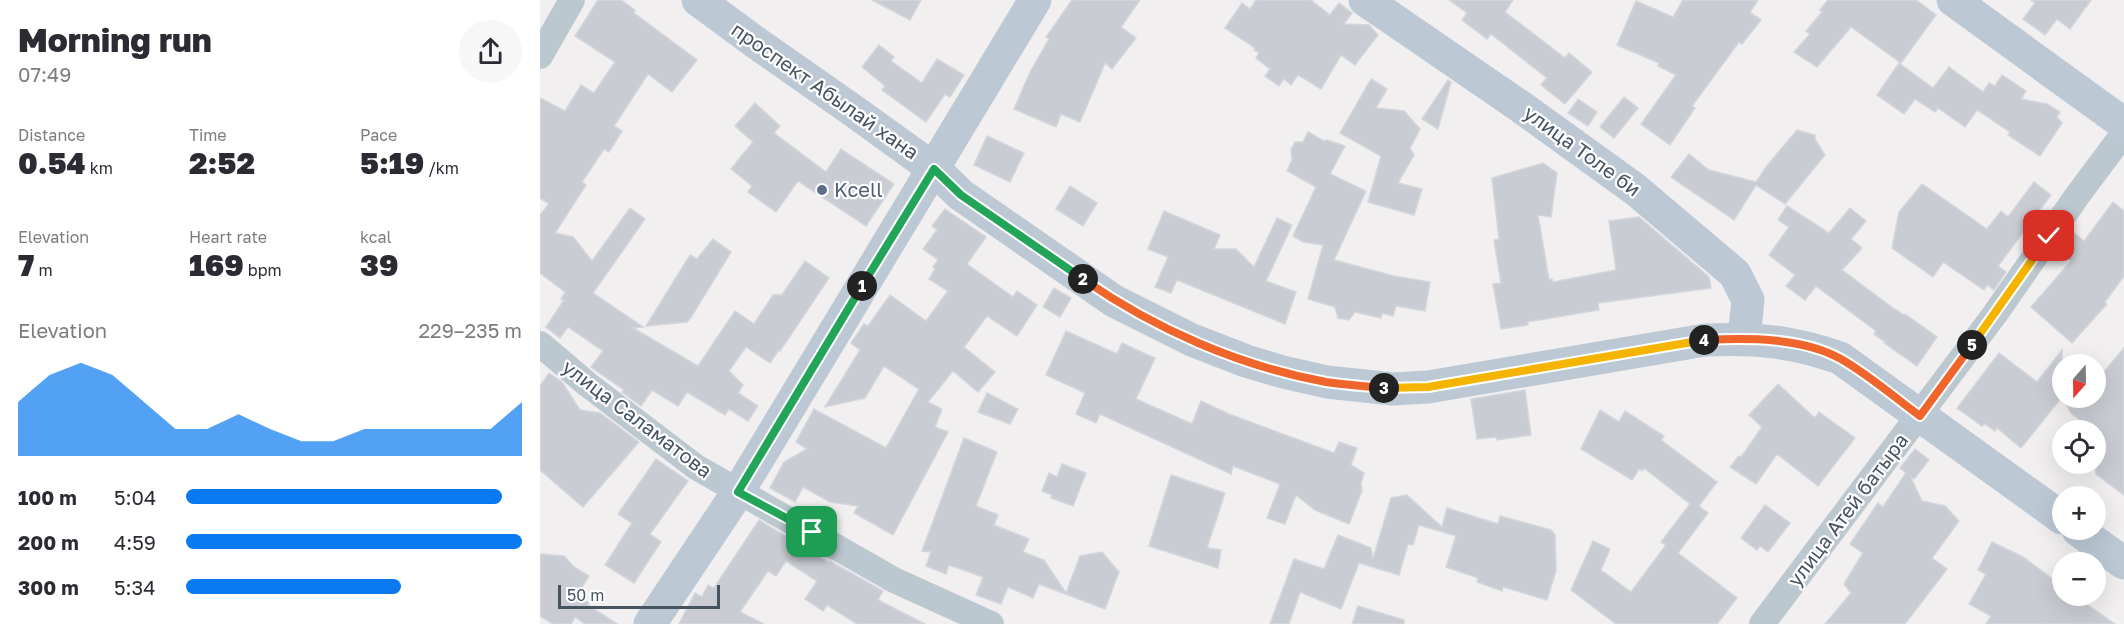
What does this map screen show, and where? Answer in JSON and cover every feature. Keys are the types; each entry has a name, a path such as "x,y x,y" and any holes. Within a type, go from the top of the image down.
{"main road":[{"name":"проспект Абылай хана","path":"698,0 934,169 961,195 1114,301 1192,340 1246,361 1327,382 1393,389 1428,387 1705,340 1744,338 1796,344 1840,358 2052,511"},
{"path":"650,624 738,492 1035,0"},
{"name":"улица Толе би","path":"1365,0 1521,107 1636,190 1735,274 1748,300 1744,338"},
{"path":"1953,0 2124,124"},
{"path":"2092,540 2124,564"}],"street":[{"path":"540,56 572,0"},
{"name":"улица Атей батыра","path":"1762,624 1920,416 2124,133"},
{"name":"улица Саламатова","path":"540,344 587,384 696,467 894,580 991,624"}],"building":[{"path":"598,0 621,0 635,10 634,13 697,60 672,92 648,74 614,126 622,131 609,152 604,149 582,182 586,185 555,233 573,237 592,261 630,208 645,219 593,293 643,327 633,328 698,366 735,311 754,324 773,295 782,295 805,261 829,278 770,363 746,347 729,371 743,385 738,393 758,406 748,421 729,409 725,415 687,392 678,406 652,390 641,406 622,392 624,390 591,367 603,351 568,327 560,338 546,327 564,300 561,299 565,292 540,273 540,215 549,204 540,198 540,98 565,111 581,85 594,93 615,62 575,36"},
{"path":"872,0 921,0 910,20"},
{"path":"1072,0 1140,0 1121,27 1136,38 1112,69 1105,63 1080,122 1061,114 1056,127 1014,109 1030,72 1049,39 1046,37"},
{"path":"1256,0 1311,0 1330,15 1339,3 1352,13 1344,24 1369,25 1378,35 1355,65 1341,55 1321,89 1298,75 1291,85 1284,79 1279,86 1265,76 1270,69 1256,58 1259,53 1254,50 1255,48 1225,28 1242,3 1250,9"},
{"path":"1449,0 1513,0 1505,12 1565,58 1569,53 1592,72 1565,104 1541,85 1547,78 1491,34 1487,39 1462,20 1467,13"},
{"path":"1683,0 1758,0 1750,12 1761,20 1742,44 1739,42 1692,106 1695,108 1670,145 1641,124 1676,75 1658,66 1659,63 1617,45 1636,1 1673,17"},
{"path":"1828,0 1916,0 1936,15 1901,63 1851,27 1817,67 1794,52 1810,34 1806,31 1822,12 1820,10"},
{"path":"2031,0 2091,0 2070,29 2057,19 2045,35 2023,19 2035,3"},
{"path":"879,45 894,57 891,61 922,83 937,59 964,75 950,97 945,94 926,122 882,90 885,86 862,67"},
{"path":"1899,63 1933,88 1949,67 1983,92 1989,83 1995,86 2002,75 2026,91 2021,99 2047,104 2060,112 2057,117 2062,123 2040,156 2008,135 2010,132 1977,110 1965,127 1938,108 1935,112 1915,99 1904,114 1877,95"},
{"path":"1371,79 1387,89 1376,108 1404,111 1420,129 1410,148 1414,155 1398,183 1422,189 1414,215 1368,202 1381,156 1340,133"},
{"path":"1448,80 1451,82 1438,129 1422,119"},
{"path":"1624,97 1638,108 1614,138 1600,127"},
{"path":"1578,99 1597,112 1588,126 1568,113"},
{"path":"755,103 780,126 774,133 826,172 841,149 894,184 866,226 798,181 776,212 748,192 752,186 731,169 753,142 735,126"},
{"path":"1797,130 1815,135 1825,155 1785,204 1756,185 1734,220 1671,177 1689,154 1709,170 1756,182"},
{"path":"1308,132 1324,141 1345,146 1330,174 1366,191 1334,260 1394,276 1430,282 1425,311 1396,306 1393,316 1382,313 1381,318 1355,312 1349,320 1338,318 1335,307 1308,299 1323,245 1303,242 1293,236 1316,187 1287,171 1292,160 1291,150 1295,142 1303,142"},
{"path":"987,136 1024,153 1010,182 974,165"},
{"path":"1543,163 1557,173 1551,217 1538,215 1549,280 1552,279 1553,282 1616,270 1609,221 1639,217 1709,277 1711,288 1598,303 1599,310 1527,322 1528,325 1501,329 1493,284 1501,283 1494,240 1499,239 1492,178"},
{"path":"2034,182 2051,195 1998,266 2006,272 1994,290 1987,285 1984,290 1943,262 1933,277 1892,248 1899,212 1922,184 1987,229 2001,211 2008,217"},
{"path":"1070,186 1097,203 1083,226 1056,209"},
{"path":"2113,202 2124,211 2124,276 2105,302 2107,304 2072,343 2031,307 2071,261 2058,252 2073,232 2084,241"},
{"path":"1787,206 1829,233 1850,208 1866,221 1851,239 1862,248 1842,270 1937,337 1917,366 1884,343 1874,334 1876,331 1816,286 1805,300 1786,286 1795,275 1769,255 1789,227 1778,220"},
{"path":"945,209 986,237 967,264 1013,297 1017,291 1037,305 1017,336 987,316 964,347 995,372 978,392 953,371 928,402 942,409 935,427 948,432 893,535 854,513 858,506 830,502 803,487 795,502 770,488 784,462 807,449 796,442 814,409 886,448 919,389 884,366 865,398 825,407 860,350 851,343 864,324 868,326 890,295 926,321 948,291 929,279 938,260 923,249 937,230 932,226"},
{"path":"1164,211 1220,235 1214,249 1236,249 1254,267 1277,218 1292,225 1266,281 1296,292 1285,324 1177,280 1171,293 1155,287 1168,257 1148,249"},
{"path":"713,239 731,252 690,319 687,322 646,326 690,255 697,259"},
{"path":"1054,288 1071,298 1060,317 1043,307"},
{"path":"1066,331 1117,354 1122,343 1155,358 1136,399 1192,424 1201,401 1229,414 1334,453 1339,442 1357,448 1351,465 1364,473 1361,483 1362,491 1349,524 1315,510 1296,495 1285,524 1267,518 1280,484 1233,466 1231,474 1100,414 1096,423 1076,414 1085,393 1046,375"},
{"path":"2124,348 2124,495 2096,474 2106,474 2106,420 2080,420 2068,408 2106,408 2106,369"},
{"path":"1999,353 2037,382 2052,363 2053,408 2021,448 1997,428 1995,431 1985,424 1982,426 1957,408"},
{"path":"549,373 562,382 580,410 600,413 639,442 583,507 540,470 540,386"},
{"path":"1778,384 1815,418 1819,412 1855,438 1818,486 1777,454 1756,484 1730,467 1738,457 1742,456 1762,427 1749,415"},
{"path":"1525,390 1531,435 1497,440 1496,437 1477,439 1471,399"},
{"path":"987,393 1018,409 1010,424 978,412"},
{"path":"1600,410 1619,422 1625,411 1664,436 1661,440 1717,482 1699,506 1708,513 1678,553 1737,598 1717,624 1616,624 1571,590 1593,541 1610,549 1601,570 1631,592 1666,545 1661,542 1690,504 1644,468 1642,471 1639,469 1632,480 1581,449"},
{"path":"964,438 997,452 976,506 998,515 994,525 1029,539 1023,552 1044,560 1066,593 1080,556 1102,552 1119,572 1105,609 1039,584 1033,598 1008,587 1001,604 976,595 983,577 949,565 946,574 926,566 931,552 922,551"},
{"path":"1915,449 1929,460 1914,479 1910,476 1922,501 1945,506 1959,521 1932,558 1947,569 1905,624 1825,624 1851,593 1844,584 1863,553 1850,544 1878,503 1883,507 1906,473 1900,468"},
{"path":"656,459 688,481 650,534 661,542 634,583 605,565 632,523 618,514"},
{"path":"1062,464 1086,473 1073,506 1051,498 1052,495 1042,491 1049,473 1057,477"},
{"path":"1171,475 1225,493 1207,548 1221,550 1218,568 1149,546"},
{"path":"1407,495 1442,527 1447,508 1498,524 1500,516 1551,530 1555,535 1556,571 1547,600 1503,587 1502,591 1477,582 1478,578 1446,567 1456,536 1419,525 1413,545 1408,544 1399,575 1359,563 1341,609 1300,592 1289,624 1270,624 1294,559 1324,569 1338,535 1371,548 1373,559 1391,498"},
{"path":"1765,505 1790,523 1768,552 1760,546 1757,550 1741,538"},
{"path":"759,520 829,563 830,561 883,591 878,600 925,624 857,624 827,605 823,611 805,599 817,581 786,561 776,576 768,571 740,612 764,624 679,624 695,593 702,597 708,585 714,588"},
{"path":"1992,542 2023,557 2052,579 2052,606 2089,606 2115,624 1986,624 1991,616 1969,604 1986,574 1978,570"},
{"path":"540,554 564,556 574,567 589,576 577,595 617,624 585,624 575,617 571,624 553,624 540,616"},
{"path":"1358,606 1404,620 1404,624 1352,624"}],"place":[{"name":"Kcell","path":"822,190"}],"route":[{"path":"812,532 738,492 934,169 961,195 1114,301 1192,340 1246,361 1283,372 1327,382 1393,389 1428,387 1705,340 1744,338 1785,342 1840,358 1920,416 2049,236"}]}
